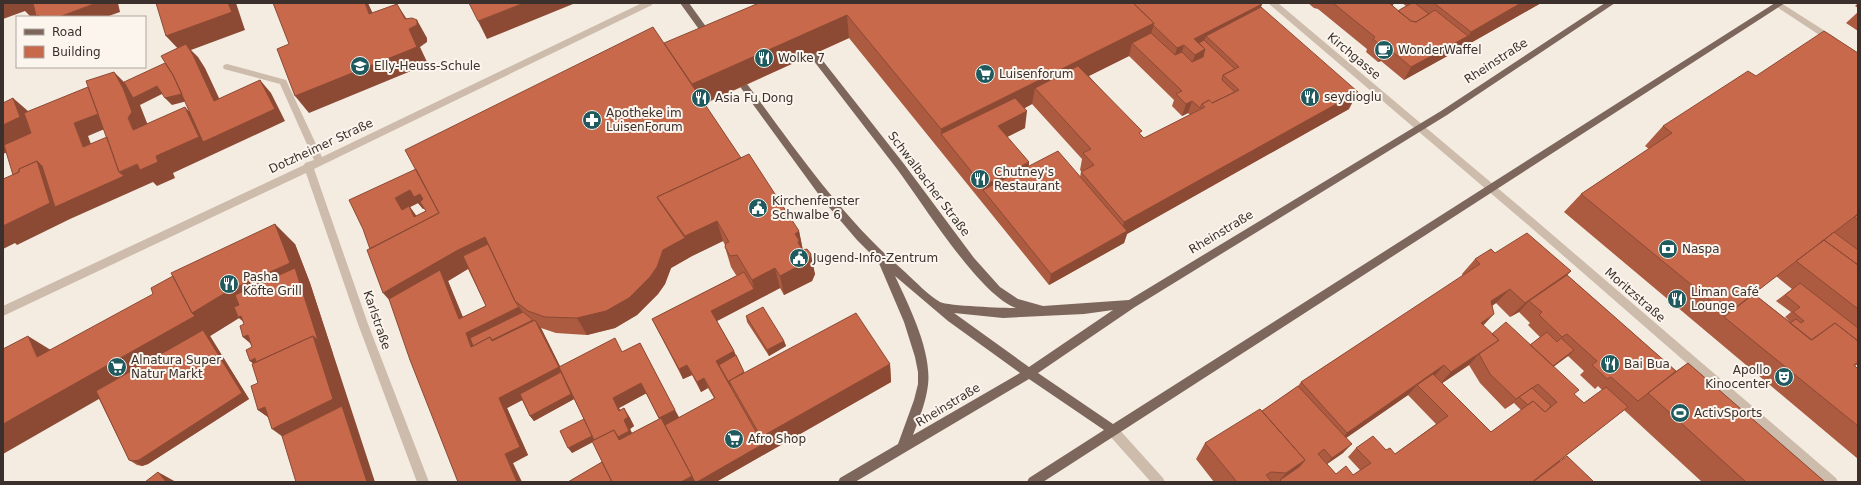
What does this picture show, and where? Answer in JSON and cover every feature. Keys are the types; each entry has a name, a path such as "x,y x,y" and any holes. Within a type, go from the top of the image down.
{"main road":[{"path":"684,3 716,47"},
{"name":"Rheinstraße","path":"844,482 1029,373 1131,304 1420,127 1611,3"},
{"path":"1033,482 1779,4"},
{"name":"Schwalbacher Straße","path":"813,54 901,167 970,261 996,290 1015,304 1040,310"},
{"path":"744,86 835,207 861,238 882,258 940,307 1029,373 1089,412 1113,431"},
{"path":"882,258 903,304 921,364 924,383 916,412 902,448"},
{"name":"Schwalbacher Straße","path":"940,307 1003,312 1084,309 1131,304"}],"street":[{"name":"Dotzheimer Straße","path":"3,311 308,166 320,162 649,3"},
{"name":"Kirchgasse","path":"1272,3 1420,127"},
{"path":"1779,4 1840,44"},
{"path":"227,67 283,82 320,162"},
{"name":"Moritzstraße","path":"1420,127 1832,482"},
{"name":"Karlstraße","path":"308,166 355,300 423,482"},
{"path":"1113,431 1159,482"}],"building":[{"path":"33,3 96,3 62,16 36,16"},
{"path":"156,3 228,3 232,12 166,36"},
{"path":"273,3 365,3 369,14 397,4 405,19 412,18 417,20 417,25 409,29 417,47 295,96 277,49 289,44"},
{"path":"469,3 524,3 478,21"},
{"name":"Luisenforum","path":"759,3 1133,3 1154,23 941,129 847,15 692,84 664,43"},
{"path":"1133,3 1262,4 1194,39 1205,49 1195,55 1184,45 1177,48"},
{"path":"1333,3 1389,3 1411,21 1416,22 1435,10 1468,36 1411,67 1388,48 1385,49 1373,39 1375,37"},
{"path":"1412,3 1415,3 1429,14 1416,22 1411,21 1398,11"},
{"path":"1434,3 1521,3 1471,32"},
{"path":"1261,7 1358,92 1124,222 1081,172 1094,165 1083,153 1091,149 1035,88 1078,66 1142,131 1139,133 1144,138 1205,107 1202,104 1209,100 1212,103 1239,90 1223,75 1239,67 1206,36"},
{"path":"653,27 741,158 657,197 685,238 663,250 657,267 650,277 629,298 606,311 577,318 545,317 528,311 515,301 485,237 458,250 383,293 367,250 439,213 405,150"},
{"path":"1824,31 1858,53 1858,214 1727,314 1581,194 1672,133 1663,126 1748,71 1756,76"},
{"path":"1151,33 1175,55 1182,52 1192,62 1203,57 1205,49 1199,43 1204,40 1235,69 1223,75 1222,80 1235,92 1212,103 1209,100 1202,104 1200,108 1192,101 1186,104 1176,94 1182,91 1132,43"},
{"path":"186,44 193,55 214,101 260,80 275,109 203,142 173,75 161,56"},
{"path":"165,63 173,75 182,94 165,98 157,86 133,98 124,82"},
{"path":"114,72 123,88 132,112 128,118 133,130 185,107 199,137 156,156 158,162 140,170 137,164 119,172 86,81"},
{"path":"88,87 98,114 74,123 83,147 107,137 119,172 124,176 55,207 42,166 37,161 19,169 19,172 13,175 4,145 31,133 24,113"},
{"path":"13,98 20,117 3,125 3,103"},
{"path":"1015,98 1027,111 998,126 1029,162 983,186 941,134"},
{"path":"1058,151 1127,231 1051,274 983,190"},
{"path":"749,154 799,231 795,234 799,240 798,243 803,250 807,249 811,254 808,261 780,276 775,268 752,280 737,255 730,256 725,247 726,243 729,242 717,221 685,236 657,197"},
{"path":"37,161 50,203 3,226 3,179 19,172 19,169"},
{"path":"416,169 439,213 370,249 363,229 349,200","holes":["410,190 414,197 420,194 423,199 420,202 426,211 414,217 409,206 402,210 395,198"]},
{"path":"1858,214 1858,220 1854,217"},
{"path":"275,224 290,263 230,290 192,313 171,273"},
{"path":"1834,232 1858,250 1858,265 1824,240 1820,243"},
{"path":"1527,233 1571,271 1525,303 1510,289 1491,301 1494,314 1481,323 1499,340 1451,372 1444,365 1347,433 1301,382 1480,264 1475,259 1491,249 1495,253"},
{"path":"1824,240 1858,265 1858,309 1796,261"},
{"path":"488,244 519,307 466,333 471,347 490,337 492,341 535,320 559,367 499,398 520,447 505,454 517,482 458,482 410,360 389,299 440,270 459,319 486,306 463,256"},
{"path":"295,268 318,340 313,336 256,362 255,358 250,361 246,350 252,347 248,335 243,337 240,326 244,324 241,316 238,317 234,307 239,305 235,295"},
{"path":"744,272 754,289 711,311 734,351 716,361 763,444 695,482 665,425 715,398 704,378 697,382 687,365 679,369 652,319"},
{"path":"1567,275 1676,371 1638,401 1611,377 1607,379 1592,365 1597,361 1567,334 1562,337 1539,315 1542,312 1529,301"},
{"path":"173,276 195,316 3,424 3,349 28,336 37,357 153,294 151,288"},
{"path":"1800,283 1858,328 1858,341 1835,323 1811,340 1790,323 1796,319 1801,323 1804,321 1793,312 1800,307 1785,295"},
{"path":"1754,294 1812,340 1835,323 1858,341 1858,362 1854,365 1858,369 1858,426 1724,317"},
{"path":"763,307 784,341 767,350 746,316"},
{"path":"523,312 533,320 492,340 490,337 473,346 470,338"},
{"path":"856,313 890,364 761,437 729,381"},
{"path":"1506,322 1579,390 1574,394 1584,403 1606,387 1628,407 1532,482 1282,482 1280,480 1299,467 1305,460 1262,411 1298,386 1352,444 1332,458 1324,449 1318,454 1336,474 1346,466 1353,475 1371,463 1356,448 1373,436 1386,450 1390,448 1395,454 1448,416 1417,385 1433,374 1491,432 1533,401 1545,412 1557,402 1538,384 1516,399 1490,374 1479,354 1499,340 1492,334"},
{"path":"203,330 242,393 139,460 129,460 96,391"},
{"path":"1547,332 1557,342 1561,338 1574,350 1553,366 1530,345"},
{"path":"313,336 333,399 272,429 265,407 258,410 251,386 258,383 252,364"},
{"path":"615,338 622,352 640,343 675,410 659,418 641,383 613,398 619,411 624,408 628,417 624,420 629,431 618,437 614,430 594,440 559,367"},
{"path":"736,355 744,372 729,381 731,386 719,365"},
{"path":"1688,363 1825,482 1746,482 1648,393"},
{"path":"561,372 571,394 530,416 520,394"},
{"path":"1532,388 1551,406 1545,412 1533,401 1528,405 1519,397"},
{"path":"342,406 367,482 296,482 282,436"},
{"path":"1260,409 1305,460 1286,473 1271,472 1266,475 1272,482 1237,482 1205,443"},
{"path":"661,418 692,476 681,482 612,482 592,441 614,430 619,440"},
{"path":"584,419 592,436 568,448 560,431"},
{"path":"1567,456 1594,482 1533,482"},
{"path":"602,462 612,482 568,482"},
{"path":"158,472 166,482 145,482"}],"place":[{"name":"WonderWaffel","path":"1384,50"},
{"name":"Wolke 7","path":"764,58"},
{"name":"Elly-Heuss-Schule","path":"360,66"},
{"name":"Luisenforum","path":"985,74"},
{"name":"seydioglu","path":"1310,97"},
{"name":"Asia Fu Dong","path":"701,98"},
{"name":"Apotheke im LuisenForum","path":"592,120"},
{"name":"Chutney's Restaurant","path":"980,179"},
{"name":"Kirchenfenster Schwalbe 6","path":"758,208"},
{"name":"Naspa","path":"1668,249"},
{"name":"Jugend-Info-Zentrum","path":"799,258"},
{"name":"Pasha Köfte Grill","path":"229,284"},
{"name":"Liman Café Lounge","path":"1677,299"},
{"name":"Bai Bua","path":"1610,364"},
{"name":"Alnatura Super Natur Markt","path":"117,367"},
{"name":"Apollo Kinocenter","path":"1784,377"},
{"name":"ActivSports","path":"1680,413"},
{"name":"Afro Shop","path":"734,439"}]}
